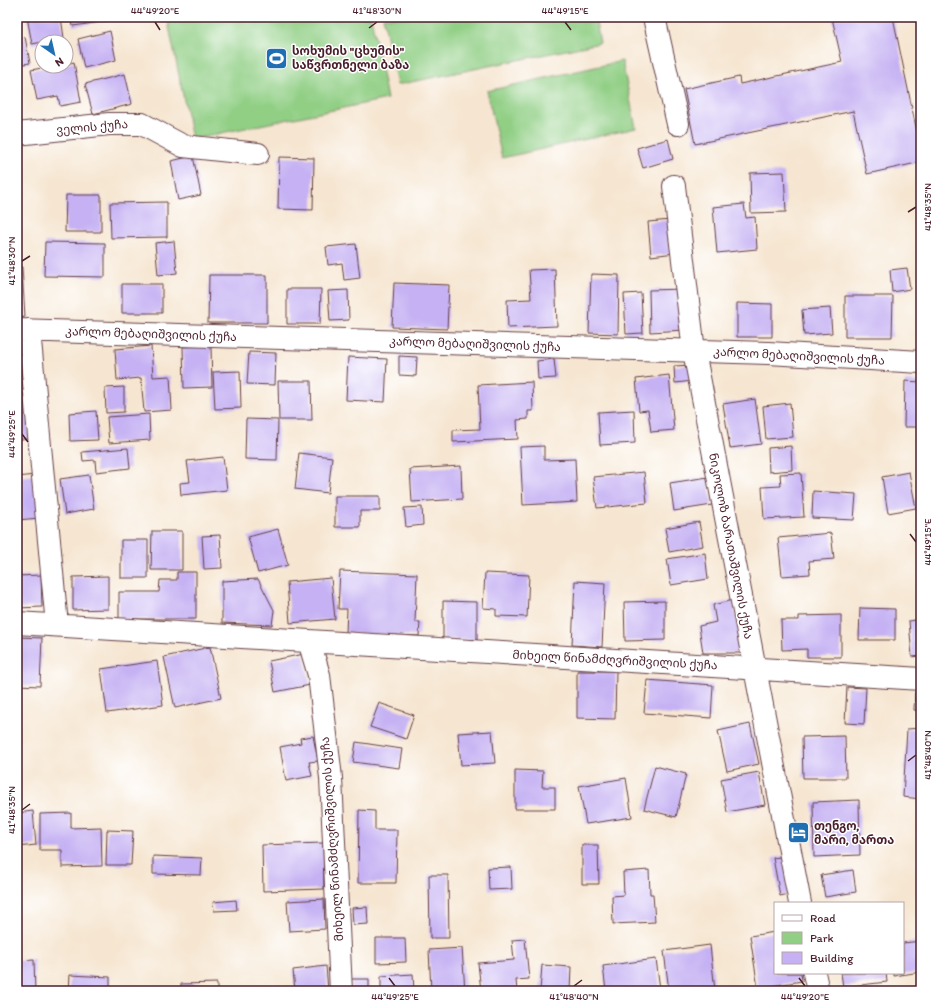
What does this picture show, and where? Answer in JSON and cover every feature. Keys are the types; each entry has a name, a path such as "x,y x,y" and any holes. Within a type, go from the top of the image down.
{"street":[{"path":"654,17 678,124"},
{"name":"ველის ქუჩა","path":"17,134 109,124 142,124 183,146 258,154"},
{"name":"ნიკოლოზ ბარათაშვილის ქუჩა","path":"674,186 694,351 800,902"},
{"name":"კარლო მებაღიშვილის ქუჩა","path":"57,625 23,330 694,351 921,362"},
{"name":"მიხეილ წინამძღვრიშვილის ქუჩა","path":"17,623 754,668 921,680"},
{"name":"მიხეილ წინამძღვრიშვილის ქუჩა","path":"309,641 319,675 331,778 341,991"},
{"path":"814,974 818,991"}],"green space":[{"name":"სოხუმის \"ცხუმის\" საწვრთნელი ბაზა","path":"167,17 371,17 387,99 192,139"},
{"path":"383,17 595,17 600,43 397,85"},
{"path":"622,61 636,128 502,158 487,91"}],"building":[{"path":"27,17 61,17 63,34 34,34 34,44 32,44"},
{"path":"71,17 108,17 108,21 73,26"},
{"path":"893,17 921,152 921,162 867,174 853,111 695,144 684,89 739,77 740,84 842,62 832,18"},
{"path":"110,31 116,60 84,68 78,39"},
{"path":"25,37 30,63 17,65 17,39"},
{"path":"74,62 81,102 60,106 58,96 37,100 31,70 34,69 34,74 74,74"},
{"path":"125,74 132,104 93,114 85,84"},
{"path":"668,139 673,159 643,168 637,148"},
{"path":"193,156 201,195 178,200 171,161"},
{"path":"279,157 314,158 313,210 278,209"},
{"path":"784,172 786,212 751,213 750,173"},
{"path":"66,195 101,195 101,232 65,232"},
{"path":"167,202 167,237 111,238 110,203"},
{"path":"744,204 746,218 755,217 757,249 717,253 713,207"},
{"path":"671,220 675,253 651,256 648,222"},
{"path":"174,241 177,273 158,275 155,243"},
{"path":"45,242 105,243 105,277 44,276"},
{"path":"356,244 360,278 344,280 342,263 328,265 326,247"},
{"path":"17,267 22,267 25,317 17,318"},
{"path":"907,268 910,289 892,292 890,270"},
{"path":"555,269 557,326 508,328 507,300 531,299 529,270"},
{"path":"591,274 619,275 618,334 589,333"},
{"path":"209,275 267,275 267,323 208,323"},
{"path":"394,283 449,285 447,329 392,327"},
{"path":"122,284 162,284 162,313 122,313"},
{"path":"287,289 321,289 320,324 287,324"},
{"path":"683,289 685,330 650,332 649,290"},
{"path":"348,290 349,320 330,321 328,291"},
{"path":"641,293 643,333 626,334 624,294"},
{"path":"845,296 893,296 892,337 845,337"},
{"path":"737,303 772,304 772,337 737,337"},
{"path":"830,308 832,333 804,335 802,310"},
{"path":"151,346 153,377 170,376 172,410 144,412 141,378 117,380 115,349"},
{"path":"211,346 212,387 184,388 183,347"},
{"path":"249,352 276,353 275,385 247,384"},
{"path":"399,356 417,357 416,376 399,375"},
{"path":"348,357 387,359 385,402 346,400"},
{"path":"554,359 556,378 538,379 537,361"},
{"path":"692,365 693,381 675,383 674,366"},
{"path":"240,371 241,408 215,409 213,372"},
{"path":"669,375 674,430 651,432 648,410 639,411 636,379"},
{"path":"278,381 311,381 312,420 279,420"},
{"path":"905,381 921,382 921,427 904,427"},
{"path":"532,382 533,411 528,411 528,419 517,420 518,439 453,442 453,430 480,429 478,385"},
{"path":"124,387 124,412 106,413 105,388"},
{"path":"17,399 25,399 26,414 28,414 29,439 17,439"},
{"path":"755,399 761,444 730,448 723,404"},
{"path":"790,403 793,437 766,439 763,406"},
{"path":"634,410 635,443 600,445 598,412"},
{"path":"96,411 98,440 70,441 69,413"},
{"path":"149,414 150,440 109,443 107,417"},
{"path":"246,419 278,420 277,460 245,459"},
{"path":"544,446 544,460 575,459 577,502 523,505 520,447"},
{"path":"791,446 792,470 769,472 768,448"},
{"path":"128,448 130,468 96,472 95,460 83,461 82,452"},
{"path":"299,453 332,457 328,493 295,489"},
{"path":"223,457 227,490 181,495 180,483 190,482 187,461"},
{"path":"461,466 462,499 412,502 410,469"},
{"path":"644,472 647,503 597,508 593,477"},
{"path":"909,472 916,508 888,513 882,477"},
{"path":"801,473 804,517 764,519 762,487 781,486 780,474"},
{"path":"35,475 40,518 17,520 17,477"},
{"path":"89,475 94,509 65,514 60,479"},
{"path":"708,477 712,505 674,511 670,483"},
{"path":"813,491 856,494 854,520 812,518"},
{"path":"335,496 380,496 380,511 360,511 360,527 335,527"},
{"path":"422,507 423,525 406,527 404,508"},
{"path":"699,522 703,546 669,552 665,528"},
{"path":"278,529 288,565 258,573 248,537"},
{"path":"152,531 182,531 182,570 151,570"},
{"path":"831,533 834,559 809,561 810,574 782,576 778,538"},
{"path":"220,535 222,568 204,569 202,536"},
{"path":"121,540 148,540 148,578 121,578"},
{"path":"705,553 708,579 671,585 667,559"},
{"path":"340,571 417,574 415,622 420,622 419,636 346,633 347,609 338,609"},
{"path":"177,572 196,572 196,619 119,619 119,592 159,592 160,580 177,580"},
{"path":"485,573 529,575 527,617 496,616 496,609 483,608"},
{"path":"41,575 42,607 17,608 17,576"},
{"path":"108,576 108,609 73,610 73,577"},
{"path":"331,578 335,619 290,623 287,582"},
{"path":"258,579 274,610 272,625 222,623 222,581"},
{"path":"575,581 605,583 602,647 572,645"},
{"path":"733,600 743,653 703,653 699,626 716,622 713,605"},
{"path":"443,601 477,602 477,640 443,639"},
{"path":"665,601 665,640 625,641 624,602"},
{"path":"860,608 895,609 895,640 859,640"},
{"path":"841,615 841,657 807,657 807,649 782,650 781,620 799,620 799,616"},
{"path":"921,619 921,656 912,657 909,621"},
{"path":"17,637 42,638 40,686 17,685"},
{"path":"210,647 221,698 175,708 164,657"},
{"path":"304,654 310,685 275,692 269,661"},
{"path":"157,661 163,705 107,713 101,669"},
{"path":"577,671 616,671 615,719 577,718"},
{"path":"647,680 713,685 711,718 644,713"},
{"path":"847,687 866,688 864,724 845,723"},
{"path":"915,692 921,692 921,711 914,710"},
{"path":"379,703 414,715 406,739 370,727"},
{"path":"750,724 759,764 727,771 718,731"},
{"path":"921,728 921,799 903,797 907,729"},
{"path":"492,731 495,763 461,765 458,733"},
{"path":"313,736 318,761 309,762 312,776 286,781 280,747 301,743 300,738"},
{"path":"845,736 846,778 803,778 802,737"},
{"path":"356,742 402,749 399,768 353,762"},
{"path":"655,766 686,774 676,817 644,809"},
{"path":"515,770 543,771 542,787 555,787 555,809 515,809"},
{"path":"759,772 765,805 727,812 721,779"},
{"path":"626,778 632,817 586,824 579,786"},
{"path":"859,800 860,855 814,857 813,802"},
{"path":"359,810 375,811 375,830 397,830 396,883 358,883"},
{"path":"33,811 36,845 17,847 17,813"},
{"path":"71,813 71,828 101,827 102,866 62,867 62,850 40,850 40,814"},
{"path":"107,830 133,831 131,865 106,865"},
{"path":"323,843 324,889 263,891 262,845"},
{"path":"582,845 598,845 599,884 582,884"},
{"path":"153,856 202,858 201,875 153,874"},
{"path":"786,856 793,893 780,896 773,858"},
{"path":"511,867 512,889 489,890 488,868"},
{"path":"649,870 650,894 653,894 655,922 613,924 612,896 624,895 623,872"},
{"path":"853,870 856,892 825,897 821,875"},
{"path":"429,875 448,875 449,938 430,938"},
{"path":"324,899 325,929 289,931 287,901"},
{"path":"236,900 237,910 214,911 213,902"},
{"path":"367,907 368,924 353,925 352,908"},
{"path":"774,932 774,974 801,974 802,981 758,988 750,936"},
{"path":"376,938 405,938 406,962 376,963"},
{"path":"525,939 529,979 516,980 517,991 481,991 478,963 514,960 512,940"},
{"path":"921,941 921,972 894,976 894,974 904,974 904,943"},
{"path":"710,945 715,991 669,991 664,951"},
{"path":"462,948 465,991 431,991 429,950"},
{"path":"656,959 660,989 644,991 606,991 603,966"},
{"path":"34,960 35,991 17,991 17,961"},
{"path":"542,965 571,967 570,991 540,991"},
{"path":"326,966 328,991 295,991 293,970"},
{"path":"413,974 414,991 381,991 381,976"},
{"path":"841,974 886,974 887,982 843,987"},
{"path":"70,975 110,977 110,991 69,991"},
{"path":"351,979 369,979 369,991 352,991"},
{"path":"217,983 217,991 181,991 181,984"}],"place":[{"name":"სოხუმის \"ცხუმის\" საწვრთნელი ბაზა","path":"277,58"},
{"name":"თენგო, მარი, მართა","path":"798,833"}]}
